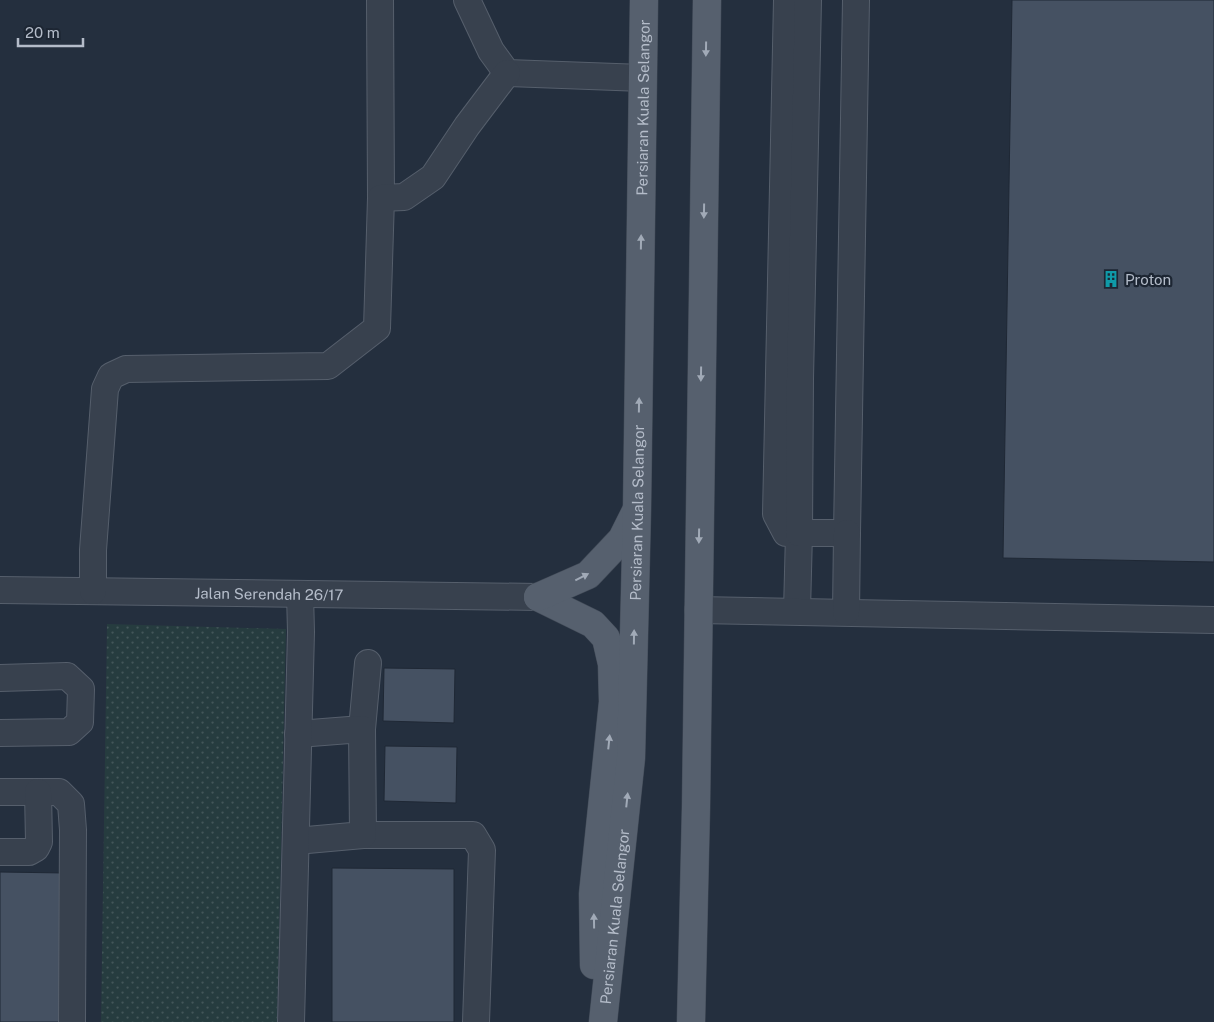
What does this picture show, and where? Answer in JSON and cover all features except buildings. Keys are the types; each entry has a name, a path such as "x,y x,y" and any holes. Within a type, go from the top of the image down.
{"main road":[{"name":"Persiaran Kuala Selangor","path":"603,1022 631,758 638,509 644,0"},
{"path":"691,1022 696,807 706,0"},
{"path":"538,597 588,575 622,538 638,509"},
{"path":"538,597 593,624 606,638 612,664 613,702 593,894 596,1022"}],"street":[{"path":"93,591 93,550 105,389 111,376 126,369 328,366 377,328 381,198 380,0"},
{"path":"467,0 491,51 507,73"},
{"path":"787,0 776,514 786,533 846,533"},
{"path":"797,611 800,533 800,369 808,0"},
{"path":"846,612 856,0"},
{"path":"381,198 404,197 433,176 467,126 507,73"},
{"path":"507,73 643,78"},
{"name":"Jalan Serendah 26/17","path":"0,590 538,597"},
{"path":"291,1022 300,594"},
{"path":"698,610 1214,620"},
{"path":"363,835 362,729 368,663"},
{"path":"0,678 67,676 81,689 80,722 69,732 0,733"},
{"path":"298,734 362,729"},
{"path":"0,792 59,792 72,804 74,830 72,1022"},
{"path":"0,852 29,852 36,848 39,842 38,792"},
{"path":"296,841 363,835 473,835 482,850 476,1022"}],"green space":[{"path":"107,624 286,629 277,1022 101,1022"}],"place":[{"name":"Proton","path":"1111,279"}]}
